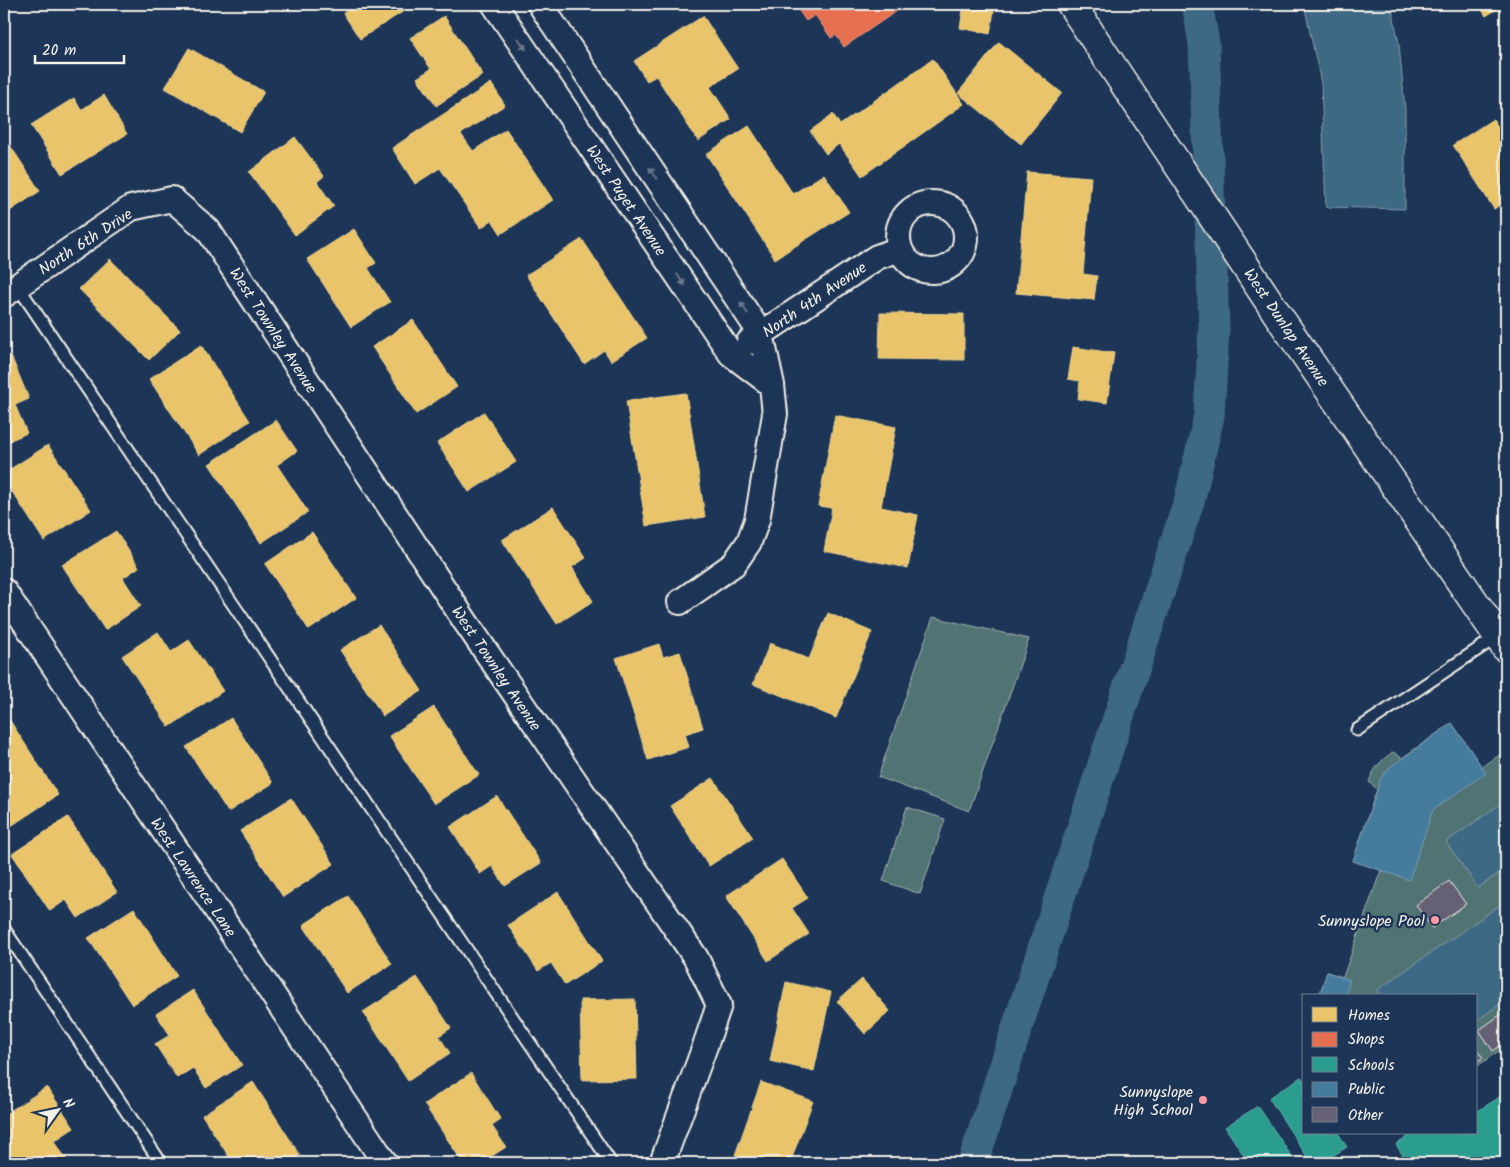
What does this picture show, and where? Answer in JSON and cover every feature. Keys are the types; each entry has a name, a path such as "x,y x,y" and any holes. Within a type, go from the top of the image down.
{"main road":[{"name":"West Dunlap Avenue","path":"1071,4 1280,318 1504,638"}],"street":[{"name":"West Puget Avenue","path":"494,4 731,354 772,385"},
{"path":"540,4 761,334 772,385 775,414 757,520 749,542 734,564 680,602"},
{"path":"585,137 616,117"},
{"name":"North 6th Drive","path":"10,290 131,208 172,199"},
{"name":"West Townley Avenue","path":"172,199 208,230 465,621 696,958 719,1005 662,1163"},
{"name":"North 4th Avenue","path":"731,354 877,257 900,249"},
{"name":"West Lawrence Lane","path":"4,591 385,1163"}],"lane":[{"path":"10,290 611,1163"},
{"path":"1357,730 1504,638"},
{"path":"4,929 161,1163"}],"green space":[{"path":"933,617 1029,639 969,811 878,777"},
{"name":"Sunnyslope Pool","path":"1452,723 1482,767 1504,752 1506,753 1506,1046 1478,1066 1478,994 1320,994 1327,972 1343,977 1381,870 1353,861 1377,789 1369,782 1375,769 1393,752 1402,758"},
{"path":"907,807 945,819 920,894 883,881"}],"water":[{"path":"1304,4 1391,4 1399,44 1405,109 1405,209 1326,207 1321,83"},
{"path":"1506,800 1506,868 1478,888 1446,842"},
{"path":"1506,901 1506,1000 1478,1020 1478,994 1380,994 1377,990"}],"building: Homes":[{"path":"358,4 415,4 360,39 343,13"},
{"path":"964,4 995,5 990,34 960,28"},
{"path":"1478,4 1505,4 1486,16"},
{"path":"444,16 483,75 436,106 417,78 431,69 410,38"},
{"path":"703,16 738,69 710,87 731,119 698,141 656,76 647,81 634,61"},
{"path":"999,42 1062,93 1021,144 958,93"},
{"path":"189,48 264,92 240,132 165,88"},
{"path":"933,59 964,104 862,176 839,144 826,154 810,131 833,114 840,125"},
{"path":"491,83 505,105 461,134 473,151 506,129 553,200 501,234 492,220 481,228 440,168 415,184 392,148"},
{"path":"104,95 127,134 62,174 31,125 74,98 81,110"},
{"path":"1493,119 1506,139 1506,201 1494,209 1453,145"},
{"path":"749,126 793,194 824,174 849,212 775,259 706,154"},
{"path":"4,136 40,191 4,215"},
{"path":"295,137 324,176 317,182 334,206 295,235 249,172"},
{"path":"1027,172 1091,177 1083,274 1097,276 1094,300 1016,293"},
{"path":"354,229 376,263 368,268 390,302 351,327 307,259"},
{"path":"582,239 647,338 611,361 604,350 584,364 526,275"},
{"path":"110,259 180,330 149,360 79,289"},
{"path":"880,313 964,314 964,360 879,359"},
{"path":"413,320 457,387 416,414 372,347"},
{"path":"201,345 250,421 199,455 149,379"},
{"path":"1073,347 1114,353 1107,403 1078,399 1080,381 1068,379"},
{"path":"11,356 29,399 15,405 27,433 4,443 4,359"},
{"path":"686,393 705,517 646,526 626,401"},
{"path":"484,412 516,462 469,492 437,443"},
{"path":"835,415 896,427 881,507 918,515 908,568 824,551 832,508 818,506"},
{"path":"276,420 297,451 277,465 308,512 261,543 209,464"},
{"path":"48,445 91,510 44,541 4,479 4,473"},
{"path":"553,507 586,558 572,567 593,601 557,624 502,540"},
{"path":"116,531 139,567 123,578 141,606 105,630 62,565"},
{"path":"312,532 356,598 309,630 265,564"},
{"path":"828,613 872,632 836,718 753,684 770,643 809,659"},
{"path":"379,625 422,691 383,716 340,650"},
{"path":"158,632 171,652 189,640 223,691 169,727 122,656"},
{"path":"659,644 663,657 680,652 703,728 685,734 689,747 648,760 616,658"},
{"path":"434,707 479,775 434,804 389,736"},
{"path":"231,718 273,783 228,812 186,747"},
{"path":"9,719 58,795 8,828 4,822 4,723"},
{"path":"713,778 753,838 709,866 670,806"},
{"path":"497,796 541,863 505,886 492,866 480,874 450,827"},
{"path":"291,798 334,864 283,897 240,831"},
{"path":"68,817 117,892 78,918 66,900 50,911 12,854"},
{"path":"782,859 808,898 792,908 809,934 768,961 726,896"},
{"path":"558,892 602,961 565,985 551,963 538,971 508,925"},
{"path":"348,896 392,964 347,993 303,925"},
{"path":"134,908 177,976 132,1005 88,938"},
{"path":"417,977 451,1028 439,1036 450,1053 408,1081 363,1012"},
{"path":"862,979 890,1011 865,1034 837,1001"},
{"path":"786,982 831,992 814,1071 770,1061"},
{"path":"193,990 242,1065 206,1088 193,1068 177,1078 155,1044 170,1035 156,1014"},
{"path":"635,999 637,1079 582,1080 580,1000"},
{"path":"471,1073 501,1120 492,1126 506,1147 481,1163 463,1163 424,1104"},
{"path":"253,1082 300,1155 286,1163 257,1163 254,1159 248,1163 233,1163 202,1115"},
{"path":"761,1082 813,1101 790,1163 757,1163 735,1155"},
{"path":"47,1087 74,1128 54,1141 69,1163 12,1163 4,1152 4,1115"}],"building: Shops":[{"path":"794,4 907,4 844,47 836,35 831,38 815,15 806,21"}],"building: Schools":[{"path":"1301,1077 1302,1134 1339,1134 1347,1147 1321,1163 1311,1163 1269,1098"},
{"path":"1506,1093 1506,1163 1408,1163 1396,1145 1412,1134 1478,1134 1478,1111"},
{"path":"1258,1106 1296,1163 1249,1163 1225,1127"}],"building: Public":[{"path":"1452,723 1486,773 1433,810 1409,880 1353,861 1381,778 1390,767"},
{"path":"1327,972 1350,980 1346,994 1320,994"}],"building: Other":[{"path":"1449,881 1466,904 1432,928 1416,905"},
{"path":"1506,1011 1506,1042 1493,1051 1479,1030"},
{"path":"1478,1051 1483,1058 1478,1061"}],"waterway":[{"path":"973,1163 1190,498 1209,416 1214,329 1204,43 1197,4"}],"place":[{"name":"Sunnyslope Pool","path":"1435,920"},
{"name":"Sunnyslope High School","path":"1203,1100"}]}
